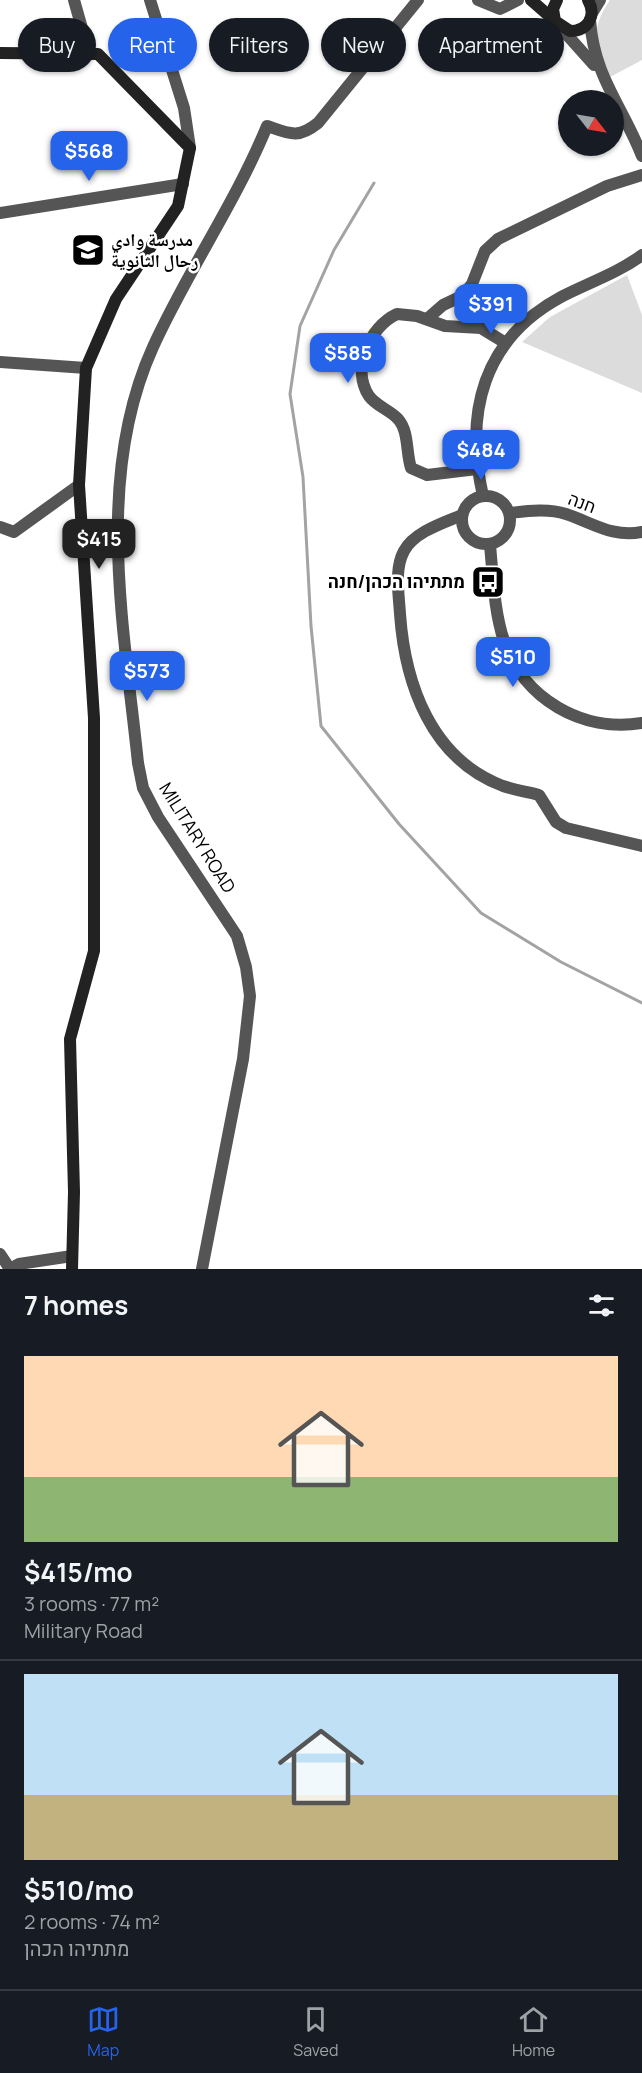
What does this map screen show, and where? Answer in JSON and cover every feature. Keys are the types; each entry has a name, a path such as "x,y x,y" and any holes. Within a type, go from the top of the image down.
{"street":[{"path":"74,0 79,18"},
{"path":"72,1269 74,1192 70,1039 94,951 94,718 79,484 86,368 116,299 178,206 190,148 184,108 150,0"},
{"name":"MILITARY ROAD","path":"201,1269 243,1059 250,996 246,967 237,936 158,817 144,788 137,752 119,564 120,470 136,395 152,348 267,126 298,134 306,132 318,123 418,0"},
{"path":"478,0 500,9 518,0"},
{"path":"531,0 551,18"},
{"path":"556,18 553,9 557,0"},
{"path":"588,0 592,43 600,74"},
{"path":"564,26 576,31 591,17 600,0"},
{"path":"564,30 578,44 600,74 642,156"},
{"path":"0,53 18,53"},
{"path":"96,54 190,148"},
{"path":"427,319 443,305 462,296 472,284 485,251 498,239 607,186 642,175"},
{"path":"0,213 183,184"},
{"path":"483,496 477,469 478,411 484,386 504,342 531,315 642,255"},
{"path":"477,469 438,476 418,473 411,468 403,429 398,419 370,399 364,387 361,376 363,358 372,338 382,324 397,314 427,319 445,326 481,328 504,342"},
{"path":"0,362 86,368"},
{"path":"0,526 14,532 79,484"},
{"path":"483,496 499,499 510,513 511,522 505,536 490,545 472,540 464,531 462,515 466,506 483,496"},
{"name":"חנה","path":"510,513 564,513 609,532 623,535 642,532"},
{"path":"462,515 423,533 404,550 401,559 398,589 402,637 411,686 420,704 442,740 470,767 502,786 539,795 556,822 566,828 642,846"},
{"path":"490,545 499,622 510,658 518,672 545,699 579,719 614,725 642,723"},
{"path":"0,1254 10,1269 19,1264 72,1256"}],"shaded area":[{"path":"610,0 642,0 642,60 610,77 598,47 597,30 603,11"},
{"path":"627,275 642,315 642,393 522,342 550,317"}],"waterway":[{"path":"374,183 334,250 300,326 290,394 303,477 311,626 321,726 399,824 481,913 561,962 642,1003"}],"place":[{"name":"مدرسة وادي رحال الثانوية","path":"88,250"},
{"name":"מתתיהו הכהן/חנה","path":"488,582"}]}
